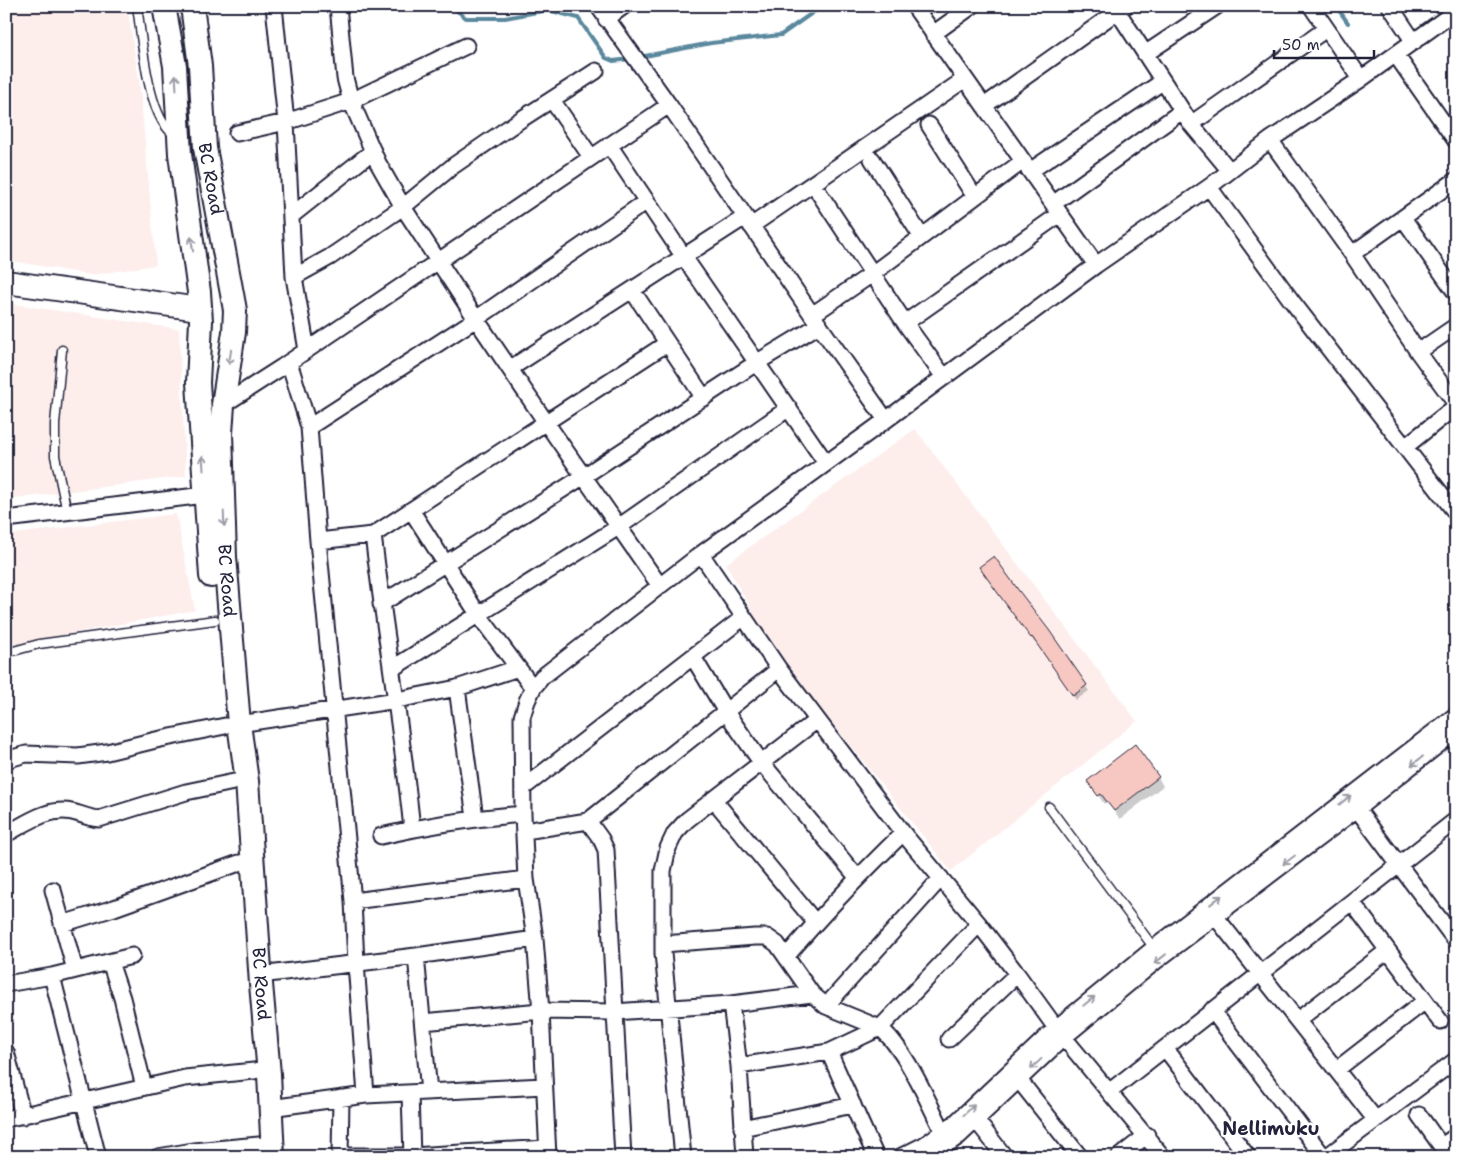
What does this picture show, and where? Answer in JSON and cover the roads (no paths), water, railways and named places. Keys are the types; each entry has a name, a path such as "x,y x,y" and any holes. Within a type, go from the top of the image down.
{"street":[{"name":"BC Road","path":"192,6 200,66 205,148 233,291 235,318 222,405 221,433 225,557 232,725 247,781 260,975 261,1069 270,1108 264,1153"},
{"path":"274,6 286,122 294,277 307,350"},
{"path":"338,6 345,78 351,100 373,152 403,207 545,421 660,586"},
{"path":"624,6 602,12 886,420"},
{"path":"914,6 1096,265"},
{"path":"933,34 972,6"},
{"path":"1145,54 1217,6"},
{"path":"1311,6 1361,79"},
{"path":"1390,6 1414,42"},
{"path":"158,1157 193,1151 264,1153 261,1069 239,863 232,725 215,620 205,495 198,383 200,307 179,138 175,66 168,8"},
{"path":"984,106 1119,8 1162,82 1191,124 1230,170"},
{"path":"341,1098 340,1156 547,1152 535,939 526,879 523,814 522,717 533,688 542,677 700,554 1096,265 1209,187 1270,140 1396,55 1452,14"},
{"path":"1191,124 1326,29"},
{"path":"237,133 286,122 351,100 466,46"},
{"path":"1396,55 1456,141"},
{"path":"294,277 330,257 403,207 452,166 596,71"},
{"path":"511,368 684,257 748,222 965,79"},
{"path":"381,604 584,476 756,364 921,236 975,197 1162,82"},
{"path":"552,100 591,157"},
{"path":"222,405 307,350 668,105"},
{"path":"905,323 1182,111"},
{"path":"929,125 975,197"},
{"path":"1270,140 1352,254 1456,405 1405,447"},
{"path":"609,145 756,364 789,408 826,463"},
{"path":"291,216 373,152"},
{"path":"872,160 921,236"},
{"path":"1352,254 1456,180"},
{"path":"1209,187 1291,300 1405,447 1451,496 1456,513"},
{"path":"819,193 905,323 944,377"},
{"path":"309,427 476,319 646,201"},
{"path":"1403,218 1456,293"},
{"path":"6,282 200,307 213,324 227,323 235,318"},
{"path":"200,307 218,287 233,291"},
{"path":"632,290 666,344 704,398"},
{"path":"1418,352 1456,326"},
{"path":"318,542 372,535 666,344"},
{"path":"289,362 309,427 318,542 353,901 366,1095"},
{"path":"393,668 620,526 789,408"},
{"path":"6,519 205,495"},
{"path":"411,510 478,614 533,688"},
{"path":"372,535 381,604 393,668 412,829"},
{"path":"700,554 779,669 903,833 979,924 1060,1033 1163,1157"},
{"path":"523,788 744,617"},
{"path":"692,657 726,712 761,762 857,877"},
{"path":"6,760 26,754 78,756 107,752 232,725 397,700 457,688 518,668"},
{"path":"525,831 588,821 779,669"},
{"path":"457,688 475,818"},
{"path":"900,1157 924,1145 943,1132 1060,1033 1154,948 1456,715"},
{"path":"683,1157 663,944 663,871 668,848 675,833 687,820 817,720"},
{"path":"930,1157 959,1136 1019,1080 1060,1033 1454,735"},
{"path":"6,834 48,812 72,812 86,818 99,819 186,792 234,782"},
{"path":"713,799 815,922"},
{"path":"1357,809 1456,941"},
{"path":"381,836 475,818 523,814"},
{"path":"588,821 601,839 606,850 623,1157"},
{"path":"1108,1092 1398,864 1453,829"},
{"path":"786,957 815,922 857,877 903,833"},
{"path":"62,924 114,908 239,863"},
{"path":"826,1006 941,878"},
{"path":"353,901 526,879"},
{"path":"53,890 74,970"},
{"path":"1352,902 1440,1021"},
{"path":"1215,916 1374,1119"},
{"path":"739,1066 829,1052 880,1028 979,924"},
{"path":"663,944 755,937 767,937 778,944 812,994 826,1006 880,1028 896,1045 924,1093 943,1132"},
{"path":"260,975 535,939"},
{"path":"1298,1020 1387,951"},
{"path":"6,984 52,976 132,956"},
{"path":"416,956 429,1092"},
{"path":"110,962 122,998 144,1087"},
{"path":"949,1039 1017,974"},
{"path":"52,976 98,1157"},
{"path":"423,1022 540,1011 614,1012 670,1009 812,994"},
{"path":"1336,1070 1425,1001"},
{"path":"731,1004 739,1066 745,1157"},
{"path":"1212,1010 1325,1157 1456,1060"},
{"path":"1165,1048 1248,1157"},
{"path":"6,1052 23,1116"},
{"path":"829,1052 876,1157"},
{"path":"6,1119 185,1078 261,1069"},
{"path":"1019,1080 1080,1157"},
{"path":"270,1108 366,1095 544,1086"},
{"path":"410,1093 412,1156"},
{"path":"742,1128 853,1105"},
{"path":"1419,1115 1446,1151 1456,1136"},
{"path":"976,1120 1005,1157"},
{"path":"1119,1157 1146,1135"}],"lane":[{"path":"137,6 146,70 155,105 169,132 179,138"},
{"path":"62,350 54,456 67,512"},
{"path":"6,653 39,644 215,620"},
{"path":"1049,807 1154,948"}],"waterway":[{"path":"451,6 466,18 505,18 548,10 578,18 606,58 613,61 631,59"},
{"path":"640,57 711,43 781,35 822,6"},
{"path":"1336,6 1348,23"}],"district":[{"name":"Nellimuku","path":"1271,1128"}]}
